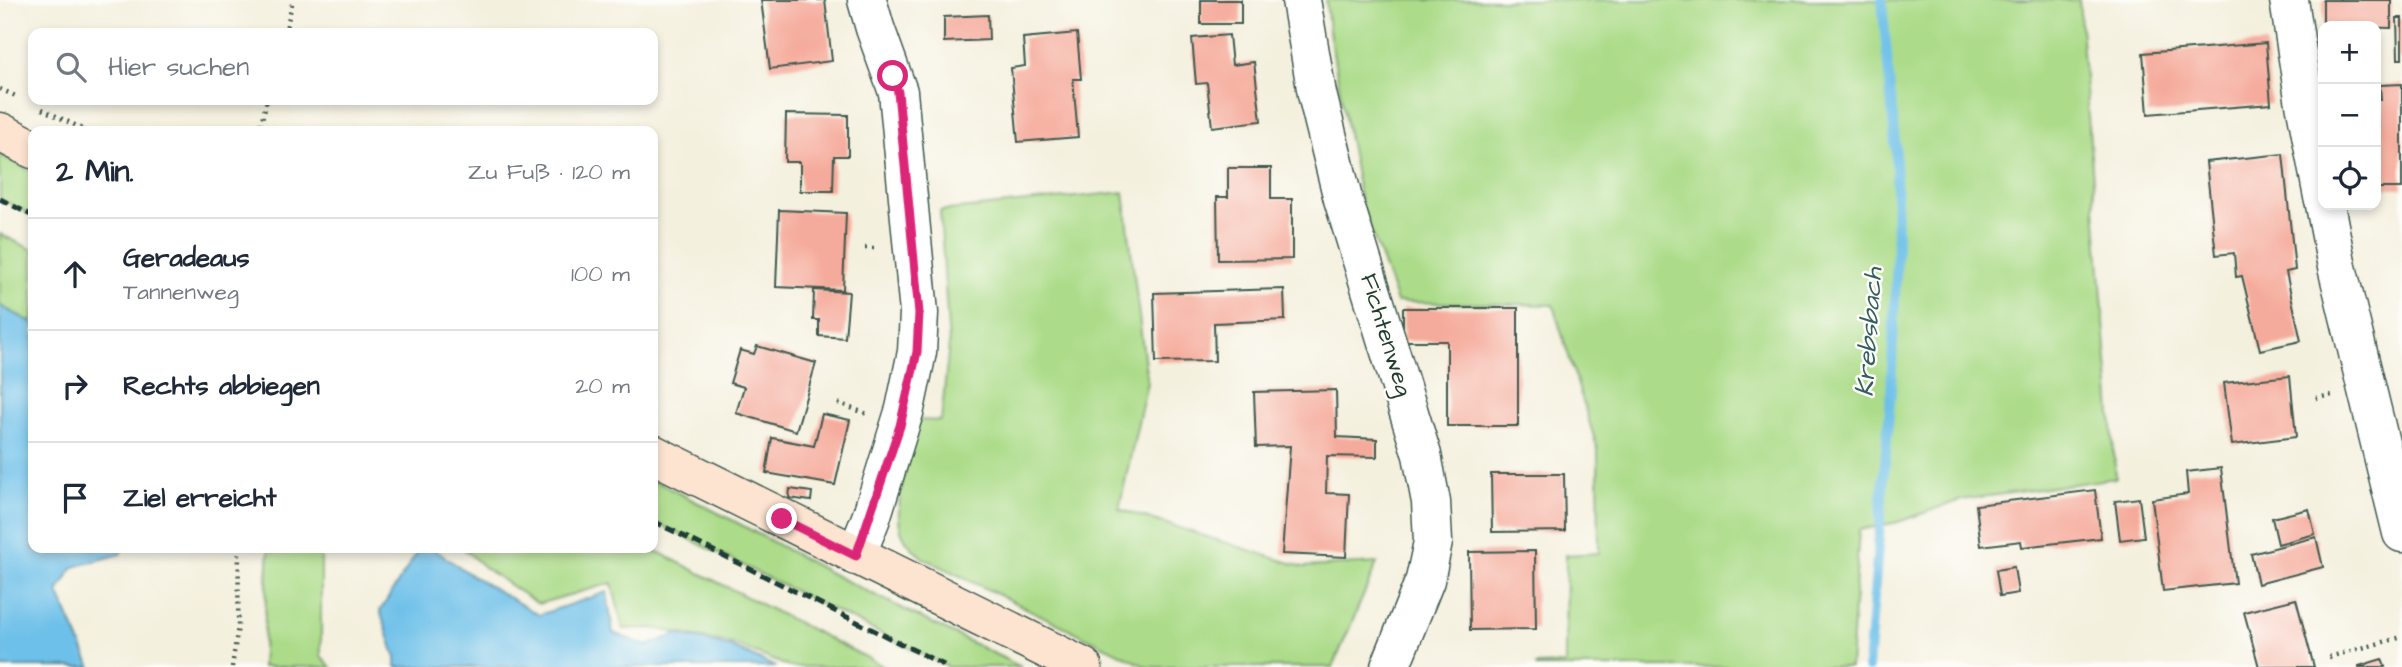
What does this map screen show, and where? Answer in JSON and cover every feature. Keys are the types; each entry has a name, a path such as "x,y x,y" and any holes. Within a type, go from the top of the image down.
{"street":[{"path":"856,556 871,518 905,408 917,352 919,313 898,92 867,0"},
{"name":"Fichtenweg","path":"1301,0 1317,93 1343,199 1422,455 1431,502 1433,542 1425,580 1390,667"},
{"path":"2289,0 2318,171"},
{"path":"0,132 28,146"},
{"path":"2326,210 2337,267 2402,533"},
{"path":"658,457 1083,667"}],"path":[{"path":"286,28 293,0"},
{"path":"260,126 266,105"},
{"path":"232,667 238,626 239,553"},
{"path":"2329,657 2402,637"}],"green space":[{"path":"1326,0 2079,0 2116,478 1961,500 1898,522 1859,530 1850,667 1536,667 1565,664 1566,555 1599,553 1598,450 1553,305 1397,302 1361,203 1329,31"},
{"path":"0,155 28,169 28,213 0,199"},
{"path":"1124,192 1147,382 1119,509 1303,567 1377,563 1333,667 1147,667 923,558 908,544 902,533 899,522 901,493 919,420 941,421 949,344 940,211"},
{"path":"0,234 28,248 28,320 0,306"},
{"path":"658,483 830,573 1021,667 948,667 658,523"},
{"path":"269,553 321,553 321,656 331,667 262,667"},
{"path":"468,553 660,553 885,667 790,667 733,644 652,628 623,629 612,583 538,604 485,568"}],"water":[{"path":"0,306 28,320 28,553 121,553 73,567 58,592 91,667 0,667"},
{"path":"417,553 439,553 539,615 607,592 613,633 647,646 677,634 732,647 776,667 396,667 396,658 380,611"}],"building":[{"path":"761,0 825,0 832,61 770,69"},
{"path":"1201,0 1241,0 1241,24 1201,24"},
{"path":"2323,0 2391,0 2391,28 2381,28 2381,21 2323,21"},
{"path":"988,15 989,40 944,42 944,17"},
{"path":"2397,18 2402,18 2402,59 2398,59"},
{"path":"1077,33 1081,79 1073,79 1078,137 1018,142 1011,68 1025,66 1023,38"},
{"path":"1229,35 1232,65 1254,62 1261,121 1212,127 1207,83 1196,84 1192,38"},
{"path":"2266,43 2271,104 2148,114 2143,53"},
{"path":"2402,84 2402,188 2381,188 2381,85"},
{"path":"786,114 848,115 848,156 834,156 833,191 800,191 800,162 785,162"},
{"path":"2283,154 2295,270 2286,272 2301,341 2260,350 2242,276 2236,277 2234,253 2216,255 2206,162"},
{"path":"1228,168 1271,168 1271,199 1292,199 1292,259 1218,260 1217,197 1228,197"},
{"path":"779,210 846,213 843,290 776,287"},
{"path":"1284,289 1285,320 1214,323 1215,361 1156,362 1154,293"},
{"path":"814,290 849,292 845,338 819,336 819,320 813,320"},
{"path":"1403,308 1518,308 1518,426 1447,426 1447,341 1403,341"},
{"path":"757,346 816,363 796,431 736,413 744,387 730,383 740,350 754,354"},
{"path":"2290,376 2296,437 2232,445 2224,383"},
{"path":"1336,390 1337,437 1377,439 1377,457 1327,456 1326,493 1349,494 1346,557 1282,554 1290,446 1256,447 1254,392"},
{"path":"822,414 850,420 835,485 766,473 772,438 814,446"},
{"path":"2221,468 2235,583 2163,591 2152,499 2188,494 2186,472"},
{"path":"1491,474 1564,474 1565,531 1492,532"},
{"path":"790,489 812,492 811,501 789,498"},
{"path":"2095,490 2101,538 2022,547 2021,541 1981,546 1976,505"},
{"path":"2139,498 2144,537 2120,540 2115,501"},
{"path":"2309,509 2315,534 2278,544 2272,518"},
{"path":"2316,537 2323,567 2258,584 2251,554"},
{"path":"1535,551 1536,629 1470,630 1469,552"},
{"path":"2014,567 2018,593 2000,596 1996,570"},
{"path":"2296,599 2314,667 2259,667 2244,612"},
{"path":"2382,659 2385,667 2359,667 2359,666"}],"waterway":[{"name":"Krebsbach","path":"1868,667 1891,391 1897,253 1896,153 1882,0"}],"railway":[{"path":"0,199 28,213"},
{"path":"658,523 948,667"}],"route":[{"path":"782,519 856,556 871,518 905,408 917,352 919,313 898,92 893,76"}]}
